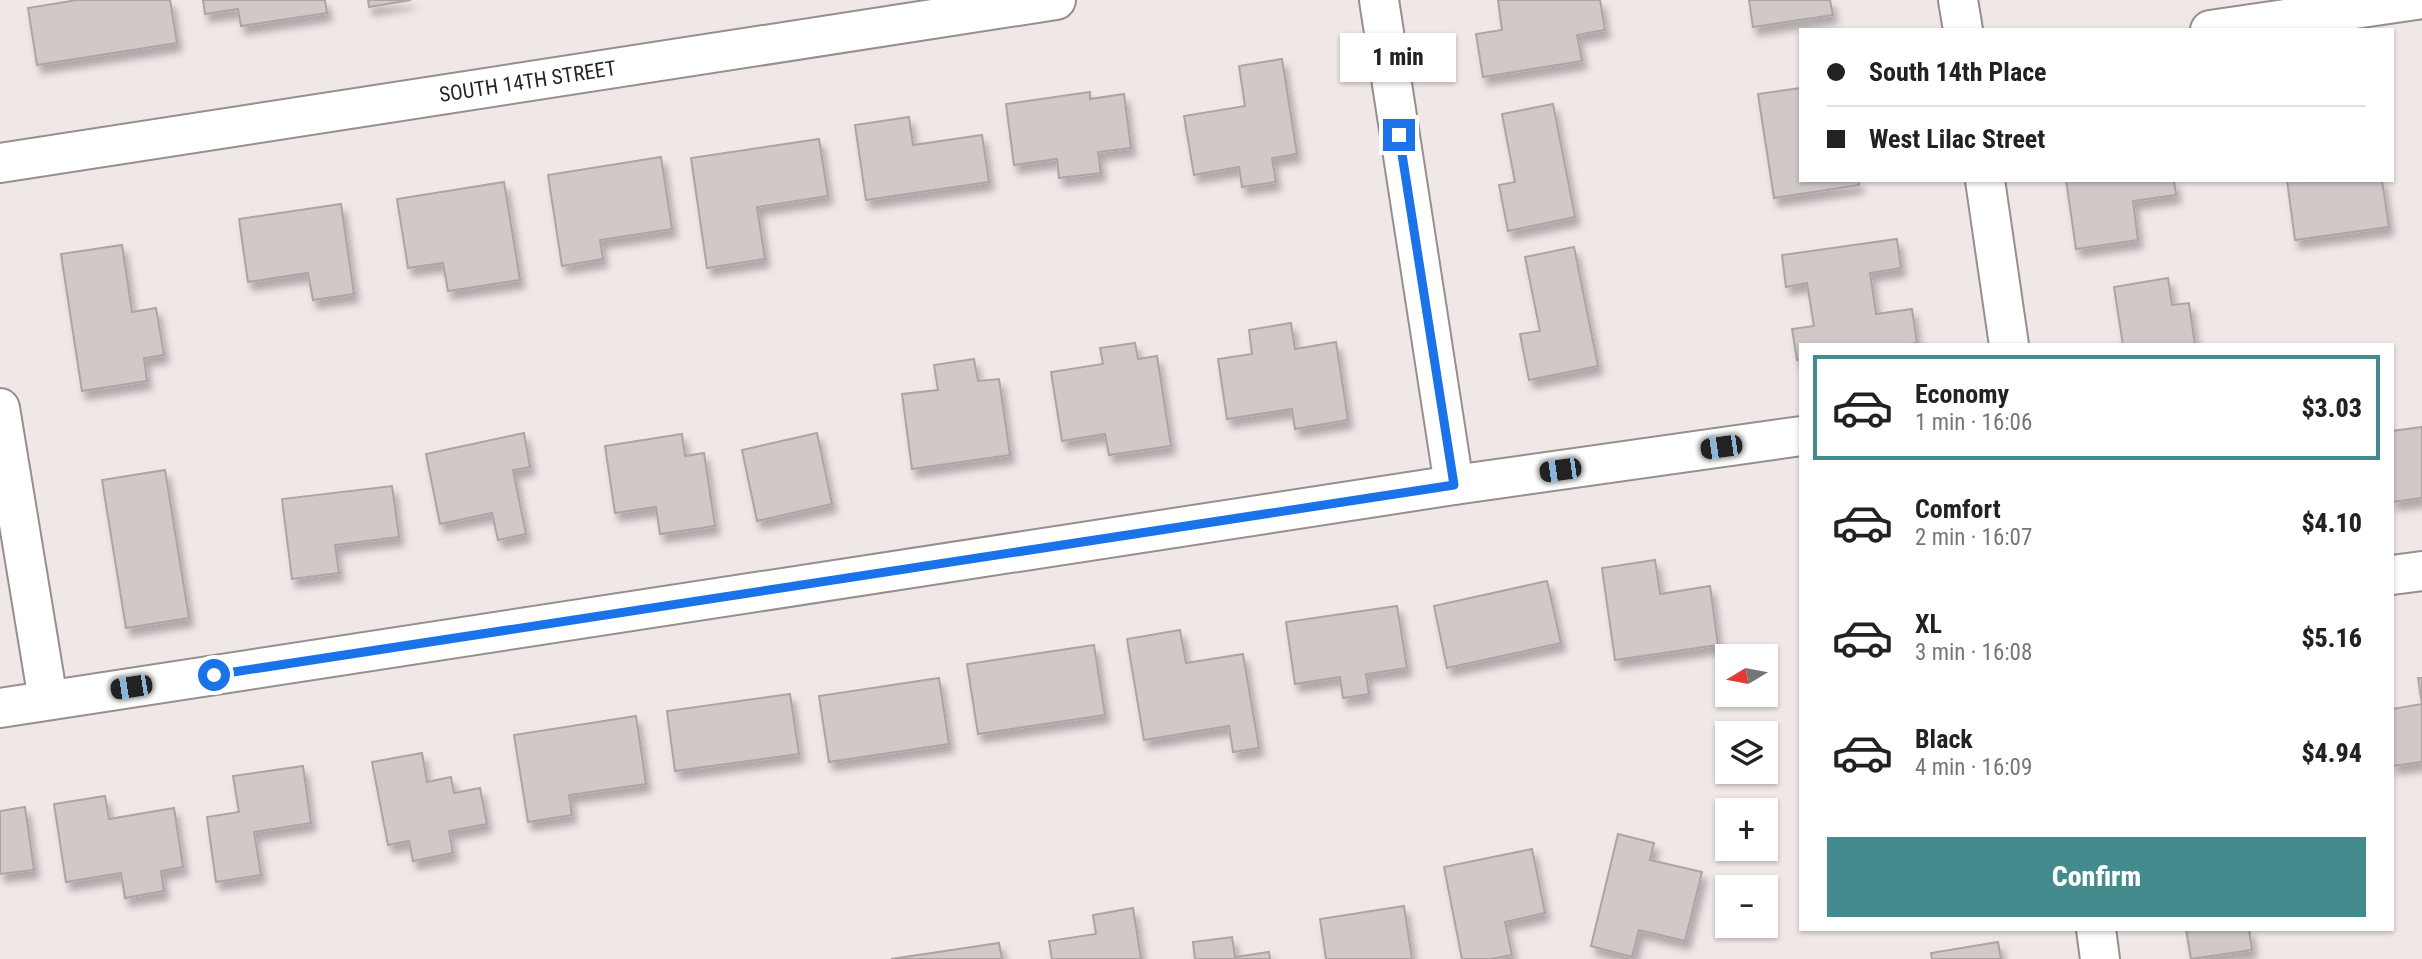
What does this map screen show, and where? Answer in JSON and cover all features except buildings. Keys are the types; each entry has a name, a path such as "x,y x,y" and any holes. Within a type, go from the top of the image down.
{"street":[{"name":"SOUTH 14TH STREET","path":"0,163 1056,0"},
{"path":"1379,0 1454,485"},
{"path":"1958,0 1963,28"},
{"path":"2224,28 2416,0"},
{"path":"1985,182 2009,343"},
{"path":"0,408 48,700"},
{"path":"0,708 1454,485 1799,436"},
{"path":"2394,575 2422,571"},
{"path":"2096,931 2100,959"}],"route":[{"path":"214,675 1454,485 1399,135"}]}
